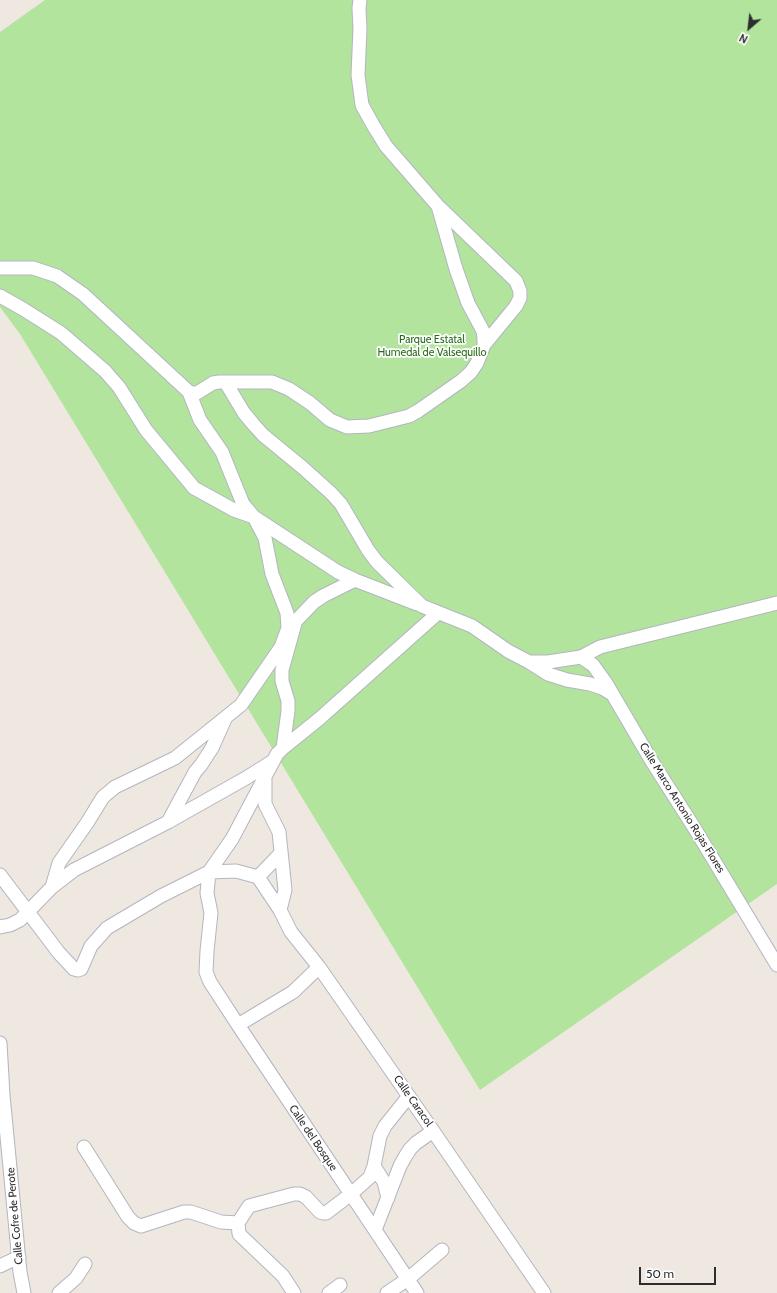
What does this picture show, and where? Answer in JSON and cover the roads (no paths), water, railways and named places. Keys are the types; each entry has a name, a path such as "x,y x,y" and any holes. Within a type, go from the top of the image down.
{"street":[{"path":"189,392 197,393 213,383 219,382 272,382 289,389 310,403 330,420 347,427 369,426 398,420 418,411 471,372 477,363 484,345 516,306 520,298 520,291 516,281 438,206 386,146 372,125 362,105 358,75 360,0"},
{"path":"438,206 456,269 468,303 483,331 484,345"},
{"path":"0,268 33,268 57,276 83,294 189,392 200,420 222,452 244,504 254,517 265,538 272,574 292,624 282,670 282,681 288,701 283,748"},
{"path":"0,296 61,333 105,371 119,387 146,430 194,488 234,510 254,517 338,572 354,580 478,629 508,650 548,674 567,680 590,684 602,688 612,694"},
{"path":"226,382 244,413 254,425 263,435 302,467 336,498 349,516 376,562 422,606"},
{"path":"52,887 59,864 103,797 115,787 175,758 241,705 281,646 292,624 322,596 354,580"},
{"path":"529,662 548,662 581,657 600,648 777,603"},
{"path":"209,872 232,839 274,760 283,748 319,719 438,613"},
{"name":"Calle Marco Antonio Rojas Flores","path":"581,657 593,665 606,683 651,760 777,964"},
{"path":"168,822 195,772 201,766 212,748 226,717"},
{"path":"0,927 10,925 20,920 52,887 74,870 168,822 246,778 274,760"},
{"path":"265,778 265,804 279,832 285,890 280,910"},
{"path":"0,875 59,953 74,969 78,970 81,969 91,946 107,928 161,896 209,872 236,871 258,876 281,853"},
{"name":"Calle del Bosque","path":"209,872 207,893 211,913 206,972 210,982 417,1293"},
{"name":"Calle Caracol","path":"258,876 280,910 291,932 319,967 433,1130 544,1293"},
{"path":"238,1025 293,992 319,967"},
{"name":"Calle Cofre de Perote","path":"0,1043 1,1094 24,1293"},
{"path":"238,1228 249,1206 294,1194 300,1194 320,1212 326,1213 351,1194 370,1177 374,1166 380,1136 385,1126 409,1096"},
{"path":"375,1230 400,1166 410,1149 433,1130"},
{"path":"84,1147 128,1217 134,1223 141,1226 184,1212 190,1212 238,1228 283,1276 294,1293"},
{"path":"374,1166 384,1182 388,1198"},
{"path":"387,1293 408,1279 442,1250"},
{"path":"0,1266 19,1257"},
{"path":"59,1293 76,1278 85,1264"},
{"path":"329,1293 340,1285"}],"park label":[{"name":"Parque Estatal Humedal de Valsequillo","path":"432,346"}]}
